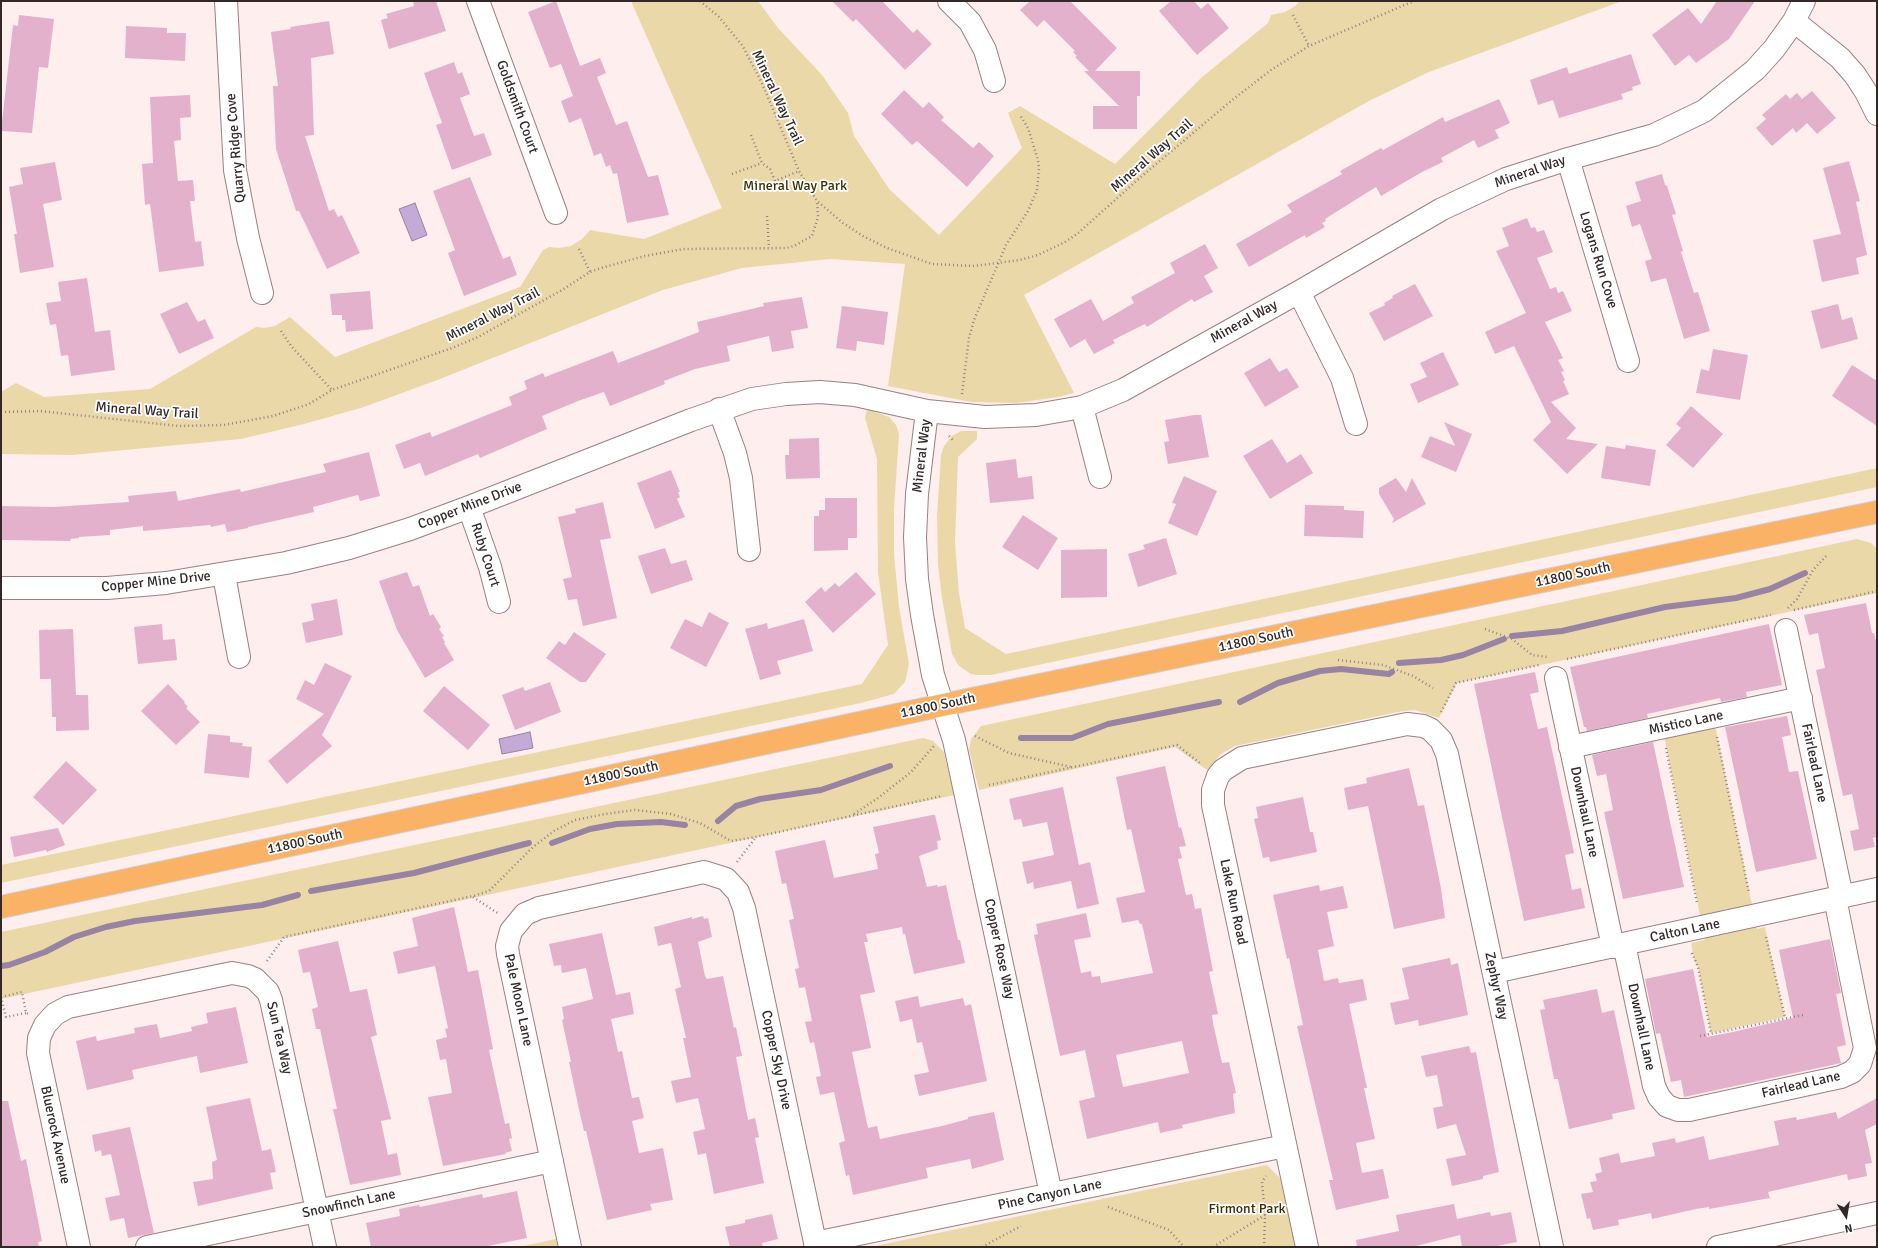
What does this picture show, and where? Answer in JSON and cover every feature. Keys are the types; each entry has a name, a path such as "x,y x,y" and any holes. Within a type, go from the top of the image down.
{"main road":[{"name":"11800 South","path":"1,908 942,705 1877,512"}],"street":[{"name":"Quarry Ridge Cove","path":"226,1 235,170 248,238 262,293"},
{"name":"Goldsmith Court","path":"478,1 556,213"},
{"path":"949,1 970,22 985,50 994,81"},
{"name":"Mineral Way","path":"942,705 931,666 916,572 915,537 917,494 927,411 984,417 1036,415 1082,407 1123,390 1299,292 1442,208 1506,179 1568,159 1654,135 1704,111 1755,70 1774,49 1794,22 1804,1"},
{"path":"1794,22 1820,40 1840,58 1855,75 1866,92 1877,114"},
{"name":"Logans Run Cove","path":"1568,159 1628,361"},
{"path":"1299,292 1342,378 1356,424"},
{"name":"Copper Mine Drive","path":"1,588 107,588 166,583 224,575 286,563 349,548 410,529 469,508 719,409 752,399 786,394 820,392 855,395 927,411"},
{"path":"1082,407 1100,477"},
{"path":"719,409 735,453 741,478 749,550"},
{"name":"Ruby Court","path":"469,508 490,567 499,602"},
{"path":"224,575 239,657"},
{"name":"Fairlead Lane","path":"1667,1106 1678,1110 1690,1110 1841,1077 1852,1072 1860,1064 1864,1054 1864,1043 1801,698 1781,622"},
{"name":"Downhaul Lane","path":"1553,665 1570,747 1618,945"},
{"name":"Mistico Lane","path":"1570,747 1801,698"},
{"name":"Copper Rose Way","path":"942,705 954,740 1051,1194"},
{"name":"Zephyr Way","path":"1434,722 1447,754 1552,1247"},
{"name":"Lake Run Road","path":"1307,1247 1213,805 1215,783 1223,770 1242,758 1399,724 1434,722"},
{"name":"Pale Moon Lane","path":"570,1247 508,954 508,939 515,925 525,914 532,910 704,872 731,872"},
{"name":"Copper Sky Drive","path":"731,872 744,908 816,1245"},
{"name":"Calton Lane","path":"1494,972 1877,889"},
{"name":"Downhall Lane","path":"1618,945 1654,1086 1659,1097 1667,1106"},
{"name":"Sun Tea Way","path":"38,1020 55,1014 68,1007 232,973 255,979 268,992 274,1008 325,1247"},
{"name":"Bluerock Avenue","path":"38,1020 38,1053 79,1247"},
{"name":"Pine Canyon Lane","path":"816,1245 1051,1194 1285,1146"},
{"name":"Snowfinch Lane","path":"147,1247 552,1161"},
{"path":"1718,1247 1877,1213"}],"path":[{"name":"Mineral Way Trail","path":"700,1 719,17 742,45 761,81 799,171 818,201 844,223 863,236 913,258 932,264 952,266 1000,263 1020,260 1038,255 1071,238 1142,176 1247,88 1271,70 1309,46 1414,1"},
{"path":"1293,15 1309,46"},
{"path":"962,394 969,338 974,320 1000,263 1006,246 1033,202 1038,179 1039,169 1035,148 1028,128 1020,115"},
{"path":"751,135 762,163 770,169 775,181 799,171"},
{"path":"732,174 762,163"},
{"name":"Mineral Way Trail","path":"1,412 40,411 179,426 224,424 274,416 309,404 332,390 452,348 478,337 562,290 590,272 645,256 683,249 786,248 804,242 812,236 818,217 818,201"},
{"path":"767,216 769,248"},
{"path":"579,249 590,272"},
{"path":"281,331 292,346 332,390"},
{"path":"949,436 954,441"},
{"path":"1827,554 1813,570 1797,599 1783,613 1877,591"},
{"path":"1434,722 1456,683 1781,622"},
{"path":"1485,629 1512,640 1532,655 1553,665"},
{"path":"1338,660 1383,665 1413,676 1433,688"},
{"path":"1713,717 1749,893"},
{"path":"1662,728 1697,903"},
{"path":"974,735 1009,753 1071,768"},
{"path":"853,815 878,798 910,772 935,744"},
{"path":"989,785 1177,745 1206,768"},
{"path":"264,966 284,937 472,896 489,890 533,847 554,831 575,820 634,810 671,814 700,824 731,840 756,837 942,796"},
{"path":"731,872 756,837"},
{"path":"472,896 503,916"},
{"path":"1766,937 1785,1017"},
{"path":"1692,953 1698,967 1711,1033"},
{"path":"26,1013 22,992 1,997 6,1016 26,1013 38,1020"},
{"path":"1700,1036 1785,1017 1803,1015"},
{"path":"1264,1247 1265,1215 1262,1182 1266,1176"},
{"path":"1108,1207 1169,1230 1184,1247"},
{"path":"1213,1247 1265,1215"},
{"path":"982,1247 1021,1226"}],"green space":[{"name":"Mineral Way Park","path":"631,1 758,1 778,28 822,75 848,113 854,136 890,190 939,235 1022,148 1008,113 1020,106 1115,164 1201,78 1268,23 1271,15 1285,12 1300,1 1622,1 1429,72 1369,101 1024,295 1074,393 1058,397 1016,403 971,402 888,386 905,264 830,259 742,268 663,290 440,379 364,407 304,424 241,439 72,455 1,454 1,392 16,383 44,397 150,389 256,327 264,328 275,326 290,317 335,357 520,287 543,250 549,247 558,248 571,246 582,239 590,230 644,239 722,208"},
{"path":"867,409 889,417 896,425 899,434 894,509 894,554 899,607 909,664 905,682 894,694 861,703 1,883 1,865 862,684 888,645 878,572 877,459 865,418"},
{"path":"961,431 977,431 977,439 958,457 955,543 959,593 965,628 1006,654 1877,468 1877,487 991,675 976,675 971,674 959,666 952,654 938,565 937,516 941,455 944,446 952,436"},
{"path":"1857,539 1871,543 1877,549 1877,593 1457,683 1439,718 1415,710 1403,711 1235,746 1221,754 1207,770 1175,747 979,790 969,750 971,739 981,726"},
{"path":"1715,725 1757,929 1765,927 1785,1017 1711,1033 1698,967 1694,960 1691,943 1705,940 1664,736"},
{"path":"923,738 933,741 944,752 954,795 1,999 1,932"},
{"name":"Firmont Park","path":"1267,1165 1281,1179 1296,1247 870,1247"},
{"path":"556,1239 558,1247 519,1247"}],"shaded area":[{"path":"415,203 427,235 412,241 399,209"},
{"path":"530,732 533,748 502,754 499,739"}],"building":[{"path":"413,1 436,1 446,31 389,49 381,20 388,18 386,14 414,6"},
{"path":"556,1 580,66 600,58 606,73 597,77 616,125 627,121 648,177 658,175 669,215 627,223 617,173 613,174 610,165 606,167 601,153 594,156 581,118 569,123 561,101 573,96 561,64 550,68 528,12"},
{"path":"832,1 882,1 913,33 917,29 932,44 905,70 856,19 853,22"},
{"path":"1030,1 1070,1 1117,48 1095,71 1140,71 1140,96 1137,96 1137,129 1093,129 1093,106 1119,106 1084,71 1089,71 1075,57 1077,56 1073,52 1075,51 1044,20 1037,27 1020,10"},
{"path":"1171,1 1194,1 1201,9 1208,3 1229,28 1197,55 1159,11"},
{"path":"1717,1 1755,1 1729,39 1696,63 1689,55 1675,66 1652,35 1688,8 1701,24"},
{"path":"19,15 54,19 48,68 39,67 32,133 1,131 13,25 18,26"},
{"path":"329,21 334,54 311,58 314,135 305,136 329,211 334,209 338,217 342,215 360,253 327,269 299,211 296,211 276,149 273,86 278,86 271,32 291,29 290,27"},
{"path":"126,26 167,28 167,33 186,33 185,61 125,58"},
{"path":"1631,54 1641,84 1632,87 1633,90 1621,94 1623,99 1559,118 1553,100 1538,105 1530,80 1567,67 1569,74"},
{"path":"454,62 458,74 462,72 470,94 460,98 474,136 484,133 492,155 452,170 436,125 442,123 424,73"},
{"path":"904,90 923,108 929,102 944,117 941,120 973,148 979,142 994,156 967,187 917,141 912,145 881,114"},
{"path":"1812,91 1836,118 1817,134 1807,123 1796,133 1793,128 1772,146 1756,128 1766,119 1762,115 1786,94 1790,99 1797,93 1802,99"},
{"path":"190,95 191,117 180,118 181,140 174,141 178,181 193,180 195,201 190,201 195,242 201,241 204,266 159,272 150,204 145,205 142,164 153,163 150,97"},
{"path":"1499,99 1510,123 1495,130 1499,138 1478,148 1474,140 1441,158 1443,162 1422,172 1381,196 1376,187 1325,219 1326,221 1322,223 1325,227 1306,238 1305,235 1249,267 1236,244 1292,212 1287,205 1342,174 1340,171 1381,148 1383,150 1443,117 1445,122"},
{"path":"1849,161 1860,201 1856,202 1867,255 1856,258 1859,274 1822,282 1813,240 1841,234 1823,168"},
{"path":"55,162 62,200 43,204 54,267 20,273 14,234 17,234 9,187 23,184 20,168"},
{"path":"1662,174 1676,214 1672,215 1683,251 1681,252 1694,293 1698,292 1710,331 1684,339 1666,278 1651,282 1645,261 1652,259 1640,224 1632,227 1626,206 1641,201 1635,182"},
{"path":"470,177 503,259 510,256 517,275 464,296 448,253 455,250 433,191"},
{"path":"1527,218 1531,228 1535,227 1537,232 1544,230 1553,252 1537,258 1550,289 1556,287 1558,293 1563,291 1572,311 1545,322 1563,358 1558,360 1564,371 1561,372 1569,394 1551,402 1576,428 1566,439 1598,444 1567,474 1533,440 1551,422 1514,346 1495,354 1485,332 1526,313 1496,251 1509,246 1502,228"},
{"path":"1205,244 1218,268 1204,276 1213,292 1194,302 1192,299 1147,327 1145,324 1113,340 1115,343 1094,354 1085,339 1070,348 1054,319 1091,299 1103,321 1134,303 1131,297 1175,273 1170,263"},
{"path":"87,278 95,332 110,330 115,370 71,376 68,355 61,356 56,324 50,325 46,303 61,301 58,282"},
{"path":"1415,284 1433,316 1384,341 1369,313 1385,305 1384,303 1393,298 1392,296"},
{"path":"370,291 373,329 346,332 345,320 342,320 342,315 332,315 330,294"},
{"path":"802,297 808,328 791,331 794,348 772,352 769,336 727,346 730,361 695,369 664,381 665,384 610,406 604,392 578,401 542,416 547,429 480,458 478,454 425,476 420,463 404,469 395,445 430,432 432,437 512,405 509,397 527,389 524,381 543,373 545,377 613,351 618,363 699,332 697,322 764,306 763,303"},
{"path":"187,302 198,322 205,319 214,338 179,354 160,314"},
{"path":"1838,304 1842,320 1852,317 1858,339 1821,349 1811,311"},
{"path":"842,306 888,312 884,345 857,341 856,351 836,348"},
{"path":"1713,349 1748,355 1740,400 1696,393 1701,369 1709,371"},
{"path":"1443,352 1459,385 1418,403 1410,384 1427,377 1420,363"},
{"path":"1270,358 1279,372 1287,368 1299,387 1265,407 1244,373"},
{"path":"1852,365 1877,381 1877,426 1832,396"},
{"path":"1691,406 1723,434 1693,468 1666,445 1681,428 1676,424"},
{"path":"1201,415 1209,457 1168,464 1164,442 1169,441 1165,420"},
{"path":"1444,422 1472,434 1456,472 1421,457 1430,436 1455,446"},
{"path":"819,438 820,478 786,479 785,455 789,455 789,439"},
{"path":"1272,439 1287,463 1301,454 1313,473 1270,499 1243,456"},
{"path":"1626,445 1656,450 1650,486 1601,478 1606,446 1625,449"},
{"path":"369,452 380,496 360,501 358,495 313,507 314,512 248,528 227,532 225,524 211,527 210,525 143,531 143,526 110,530 110,535 79,537 71,539 70,541 1,540 1,506 54,507 129,502 128,496 176,491 178,501 240,489 241,492 326,472 323,464"},
{"path":"1016,459 1018,478 1032,476 1034,499 990,503 986,463"},
{"path":"671,470 680,492 678,492 680,497 677,499 685,517 655,529 637,483"},
{"path":"1184,476 1217,491 1197,536 1168,523 1176,504 1172,503"},
{"path":"1396,478 1406,492 1412,478 1426,504 1392,523 1394,519 1379,494 1379,488"},
{"path":"825,498 857,498 857,538 848,538 848,550 814,551 814,516 819,516 819,510 825,510"},
{"path":"603,502 611,538 600,540 617,618 583,626 577,599 568,600 563,579 572,577 558,517 576,513 575,509"},
{"path":"1305,505 1344,506 1344,510 1364,511 1363,538 1304,536"},
{"path":"1023,515 1058,538 1038,570 1002,547"},
{"path":"1166,538 1177,574 1138,587 1128,554 1145,549 1143,545"},
{"path":"665,548 671,564 686,560 693,580 651,594 638,556"},
{"path":"1107,549 1107,597 1061,598 1061,550"},
{"path":"407,572 413,587 419,585 430,616 433,614 441,627 439,629 444,636 442,637 445,642 444,643 454,660 425,678 397,630 379,581"},
{"path":"856,572 876,594 833,633 805,602 821,587 825,592 835,583 839,587"},
{"path":"337,599 343,635 306,643 302,623 314,620 311,604"},
{"path":"1866,603 1872,633 1874,633 1877,645 1877,837 1873,838 1875,847 1854,851 1850,831 1859,829 1852,794 1843,796 1816,670 1825,668 1818,633 1809,635 1804,615"},
{"path":"709,612 729,623 706,667 670,648 685,619 702,627"},
{"path":"804,619 813,651 777,661 781,674 760,680 745,629 767,623 768,629"},
{"path":"162,624 163,640 175,639 177,660 138,664 134,627"},
{"path":"1769,624 1782,685 1746,692 1747,697 1721,702 1720,698 1647,714 1648,718 1587,731 1586,727 1584,727 1570,667"},
{"path":"73,629 76,695 88,695 89,730 56,731 56,717 52,717 51,679 40,679 39,630"},
{"path":"574,632 606,654 586,682 580,682 546,658 559,641 565,645"},
{"path":"325,663 352,676 322,735 332,746 287,784 268,761 324,714 296,699 305,680 314,685"},
{"path":"1535,672 1539,692 1530,694 1538,729 1547,727 1574,853 1565,855 1572,890 1581,888 1585,908 1524,921 1474,684"},
{"path":"550,682 561,712 515,730 502,695 523,687 525,691"},
{"path":"168,684 185,702 184,703 188,707 186,708 200,722 176,745 141,711"},
{"path":"444,686 490,725 468,750 423,711"},
{"path":"1787,716 1791,735 1782,737 1789,772 1798,771 1817,859 1756,872 1725,727"},
{"path":"208,734 230,736 230,742 243,743 242,746 252,747 249,778 204,773"},
{"path":"1653,742 1684,887 1623,899 1604,812 1613,810 1606,774 1597,776 1592,755"},
{"path":"66,761 97,790 63,825 33,797"},
{"path":"1165,766 1179,828 1181,827 1186,846 1179,847 1182,858 1178,859 1186,895 1192,894 1195,909 1201,908 1213,971 1209,972 1218,1014 1212,1015 1213,1023 1222,1063 1229,1062 1236,1093 1233,1094 1235,1113 1182,1125 1183,1128 1160,1133 1158,1122 1087,1139 1079,1101 1095,1097 1085,1050 1060,1056 1034,935 1038,934 1036,924 1086,913 1091,937 1074,940 1081,973 1091,971 1092,977 1100,976 1101,983 1153,973 1142,924 1140,924 1138,920 1122,923 1116,898 1145,892 1131,829 1127,830 1116,777","holes":["1182,1041 1189,1073 1123,1087 1116,1055"]},
{"path":"1409,768 1418,806 1424,805 1441,888 1445,918 1394,929 1368,806 1348,810 1344,788 1367,783 1366,778"},
{"path":"1063,787 1079,865 1090,862 1099,904 1077,909 1071,881 1034,889 1033,882 1027,884 1022,862 1054,855 1047,822 1023,827 1021,819 1014,820 1009,799"},
{"path":"1303,797 1310,832 1313,832 1317,852 1270,862 1269,857 1263,858 1254,819 1258,818 1256,807"},
{"path":"935,815 941,840 937,841 938,849 919,856 927,887 946,885 958,940 960,940 965,963 914,974 902,927 866,934 868,942 864,942 875,992 860,995 871,1048 852,1052 868,1128 877,1126 880,1139 942,1126 968,1119 968,1117 994,1112 1004,1160 972,1169 970,1159 926,1168 928,1178 853,1195 849,1175 846,1176 839,1143 845,1141 834,1092 820,1095 816,1077 821,1076 814,1042 810,1043 805,1022 812,1021 805,987 799,988 795,969 799,968 789,920 794,919 786,883 782,884 775,851 825,840 834,878 878,869 875,854 879,853 873,827"},
{"path":"58,828 65,845 47,852 46,850 14,857 10,837"},
{"path":"1319,885 1320,891 1343,886 1348,908 1327,912 1334,946 1318,950 1324,981 1338,978 1339,983 1363,979 1367,1000 1349,1004 1367,1088 1364,1088 1375,1139 1356,1143 1362,1173 1383,1169 1389,1198 1336,1210 1329,1180 1333,1180 1297,1026 1303,1025 1289,958 1287,959 1273,895"},
{"path":"454,907 468,972 478,970 493,1049 489,1050 505,1124 509,1123 512,1138 509,1139 512,1151 505,1153 506,1154 443,1166 428,1097 452,1093 446,1059 440,1060 436,1040 447,1037 445,1029 448,1028 435,966 398,974 393,952 418,946 412,918"},
{"path":"703,916 704,919 708,918 712,937 698,942 705,976 707,979 723,976 734,1028 736,1027 742,1056 736,1057 748,1120 755,1118 759,1137 755,1138 764,1183 714,1194 706,1153 698,1155 693,1132 705,1129 698,1098 676,1103 671,1081 691,1077 683,1038 686,1038 675,989 681,987 671,943 658,946 654,927 692,917 692,919"},
{"path":"602,933 616,995 630,992 634,1014 611,1019 618,1052 622,1051 632,1098 639,1097 644,1118 632,1121 639,1153 663,1148 673,1200 650,1204 652,1210 607,1220 586,1131 584,1131 580,1114 562,1020 564,1019 562,1007 593,999 586,968 562,973 561,965 554,966 549,944"},
{"path":"1830,939 1841,993 1836,994 1846,1045 1837,1047 1841,1063 1684,1097 1681,1080 1671,1082 1660,1033 1656,1034 1645,979 1693,969 1707,1037 1733,1032 1793,1018 1779,950"},
{"path":"338,941 350,992 367,989 377,1035 371,1037 391,1119 381,1121 388,1155 397,1153 401,1175 350,1185 333,1109 337,1109 320,1029 316,1029 312,1009 318,1007 310,972 303,973 298,950"},
{"path":"1450,958 1451,965 1458,963 1468,1015 1419,1026 1418,1020 1395,1025 1390,1003 1409,999 1402,968"},
{"path":"1597,989 1602,1013 1614,1010 1635,1109 1612,1114 1613,1119 1569,1129 1558,1079 1554,1079 1540,1010 1545,1009 1543,1000"},
{"path":"918,996 920,1007 963,998 965,1006 971,1004 987,1081 919,1096 914,1075 929,1072 922,1042 917,1043 912,1019 900,1022 895,1001"},
{"path":"236,1007 248,1063 200,1073 197,1056 132,1070 134,1079 87,1090 76,1041 96,1036 97,1041 135,1033 134,1028 157,1024 160,1038 192,1031 191,1027 208,1023 206,1013"},
{"path":"1469,1046 1471,1053 1476,1052 1499,1172 1483,1176 1483,1179 1452,1186 1446,1159 1466,1155 1456,1124 1437,1129 1433,1108 1443,1106 1437,1075 1426,1077 1421,1056"},
{"path":"250,1098 262,1151 271,1149 276,1172 270,1173 273,1189 198,1206 193,1182 213,1179 212,1162 217,1160 206,1107"},
{"path":"1877,1098 1877,1124 1865,1130 1872,1163 1865,1164 1867,1176 1848,1180 1847,1174 1768,1192 1770,1198 1709,1209 1709,1207 1696,1209 1652,1219 1651,1213 1618,1220 1619,1225 1593,1230 1590,1218 1587,1219 1581,1194 1593,1192 1590,1182 1597,1181 1595,1174 1602,1172 1599,1158 1619,1153 1621,1163 1655,1156 1652,1143 1675,1138 1676,1143 1704,1136 1709,1160 1779,1145 1774,1121 1796,1117 1797,1120 1836,1112 1838,1119"},
{"path":"1,1101 8,1101 21,1161 26,1159 42,1241 38,1242 39,1247 1,1247"},
{"path":"130,1127 154,1233 128,1238 124,1218 110,1221 105,1198 120,1195 111,1154 102,1156 101,1150 95,1152 92,1135"},
{"path":"517,1191 527,1238 483,1247 371,1247 366,1223 400,1216 399,1209 419,1205 420,1207 482,1194 483,1198"},
{"path":"1454,1204 1457,1219 1490,1212 1491,1216 1511,1212 1517,1242 1492,1247 1462,1247 1460,1235 1412,1247 1357,1247 1356,1240 1399,1231 1396,1215"},
{"path":"772,1214 778,1239 762,1243 763,1247 730,1247 725,1227 745,1223 745,1220"}],"waterway":[{"path":"1512,636 1562,631 1665,607 1736,598 1770,589 1805,573"},
{"path":"1399,663 1441,660 1463,655 1504,639"},
{"path":"1240,702 1278,683 1320,671 1341,669 1389,674 1392,672"},
{"path":"1021,738 1072,738 1108,724 1219,702"},
{"path":"718,821 736,806 760,799 821,790 890,766"},
{"path":"552,843 590,829 617,824 661,822 685,825"},
{"path":"311,891 414,873 529,843"},
{"path":"1,966 9,965 45,952 74,937 106,927 135,921 262,905 298,895"}]}
